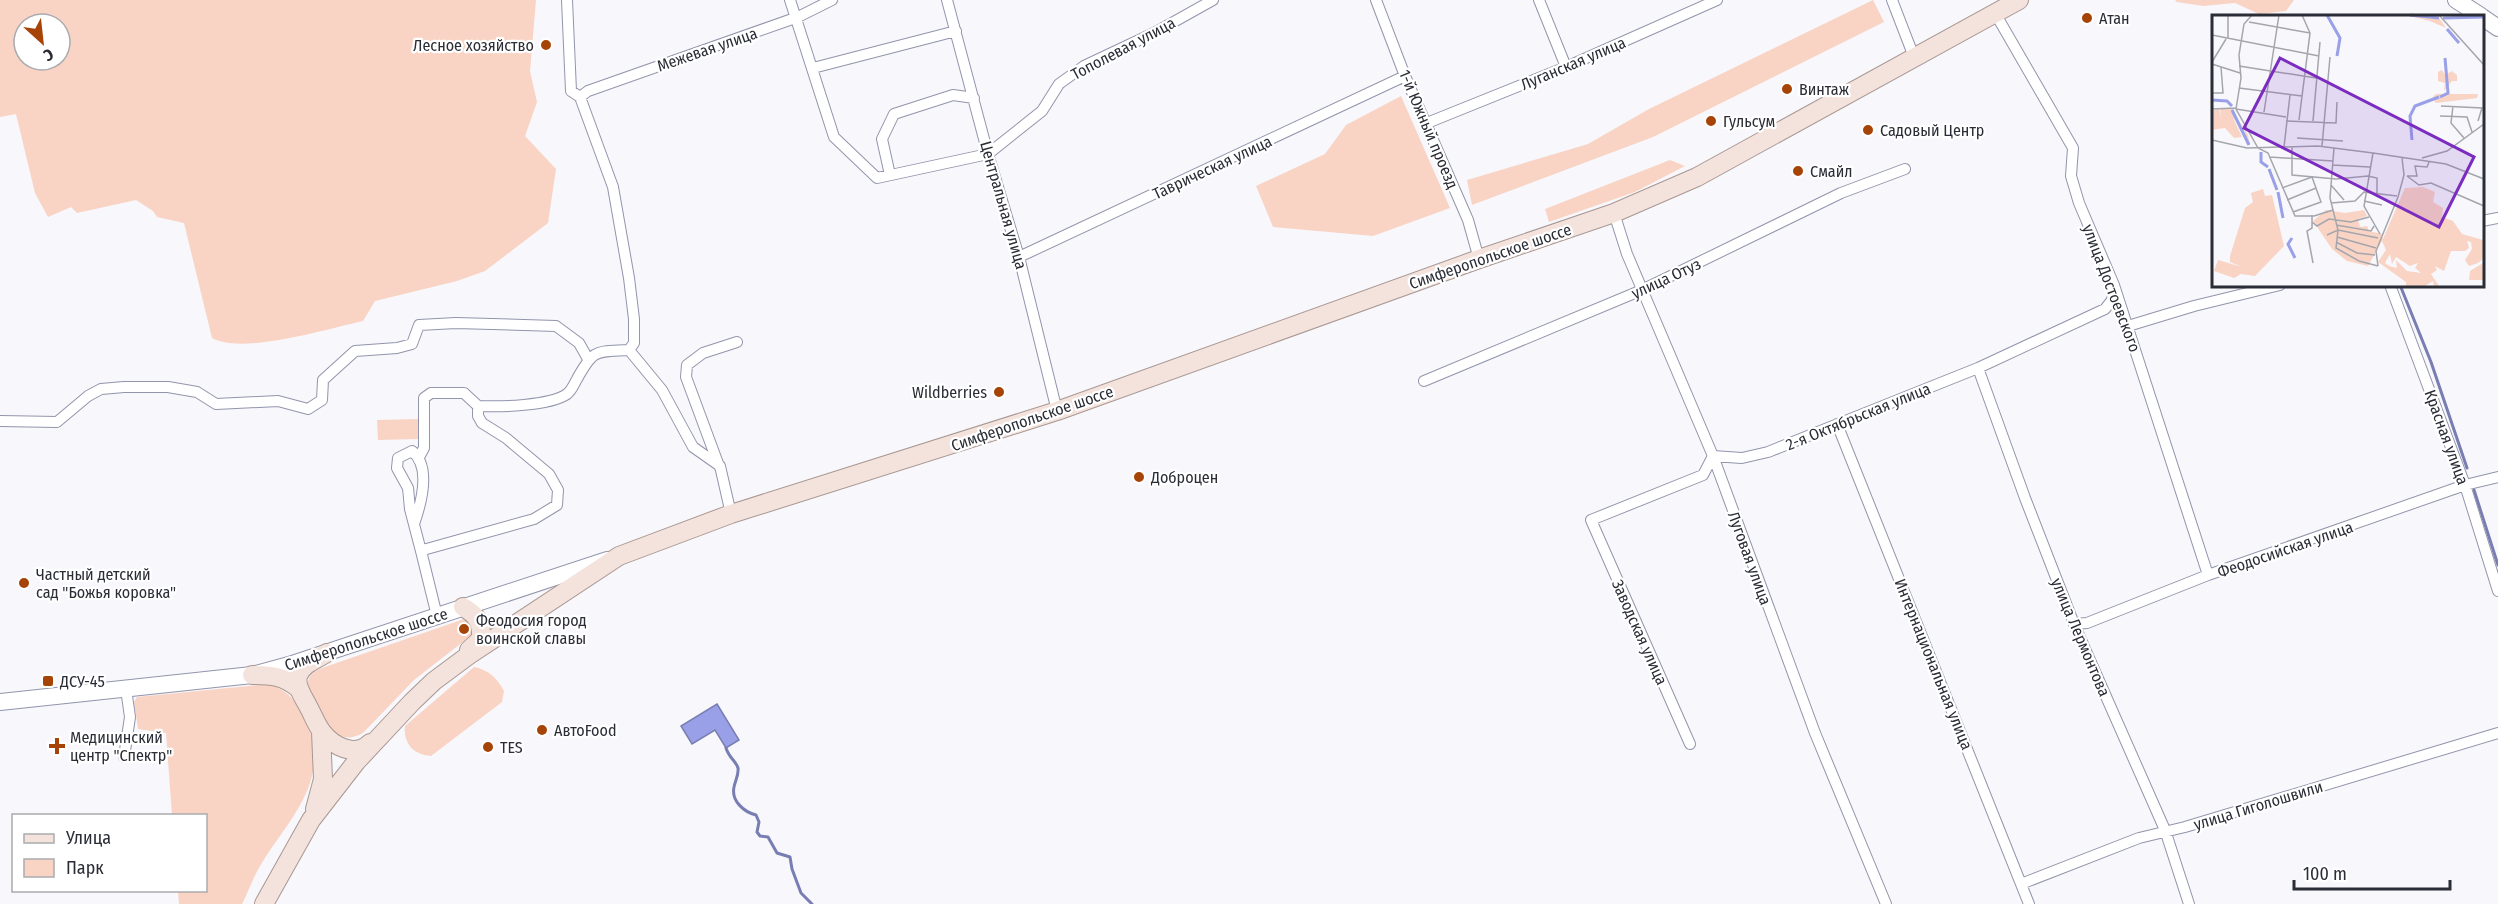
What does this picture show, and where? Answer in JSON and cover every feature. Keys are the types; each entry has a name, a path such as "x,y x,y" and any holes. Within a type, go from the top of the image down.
{"main road":[{"name":"Симферопольское шоссе","path":"0,702 252,675 289,665 619,556 731,514 1057,411 1479,259 1614,213 1697,177 2019,0"},
{"path":"2456,0 2478,15"},
{"path":"2483,18 2498,28"},
{"path":"327,653 308,664 300,672 297,681 299,689 321,732 340,747 351,750 364,748 434,681 469,655 619,556"},
{"path":"463,607 479,620 482,629 482,639 469,650 469,655"},
{"path":"252,675 275,675 286,679 299,689"},
{"path":"264,904 311,820 350,770 393,722"},
{"path":"311,820 323,779 321,732"}],"street":[{"path":"419,457 424,448 424,398 432,393 464,393 478,406 507,407 561,398 570,392 588,358 596,352 629,350 634,344 634,318 629,278 613,187 580,97 571,91 567,0"},
{"path":"790,0 798,17 834,137 877,178 988,154"},
{"name":"Межевая улица","path":"580,97 588,91 798,17 832,0"},
{"name":"Центральная улица","path":"947,0 988,154 1019,257 1057,411"},
{"name":"Тополевая улица","path":"988,154 1042,111 1059,84 1084,66 1154,33 1213,0"},
{"name":"1-й Южный проезд","path":"1376,0 1405,76 1468,220 1479,259"},
{"path":"1539,0 1566,67"},
{"path":"1892,0 1914,57"},
{"name":"Луганская улица","path":"1427,123 1566,67 1710,2"},
{"name":"улица Достоевского","path":"1995,13 2073,148 2071,176 2079,203 2114,285 2208,575"},
{"path":"813,68 956,31"},
{"name":"Таврическая улица","path":"1019,257 1405,76"},
{"path":"890,175 882,139 894,114 953,95 974,98"},
{"name":"улица Отуз","path":"1424,381 1642,290 1841,194 1905,169"},
{"name":"Луговая улица","path":"1614,213 1642,290 1713,456 1815,733 1886,904"},
{"path":"2483,220 2498,218"},
{"name":"2-я Октябрьская улица","path":"1713,456 1742,458 1768,452 1978,368 2105,309 2112,300 2114,285"},
{"path":"2128,326 2194,306 2276,286"},
{"name":"Красная улица","path":"2390,286 2465,485 2498,591"},
{"path":"0,421 57,422 88,396 101,389 124,387 168,387 197,392 216,404 278,401 308,409 322,400 323,380 355,351 397,348 412,344 419,325 456,323 556,326 579,343 588,358"},
{"path":"731,514 720,466 686,377 687,365 703,353 737,342"},
{"path":"629,350 662,390 693,447 720,466"},
{"name":"улица Лермонтова","path":"1978,368 2074,624 2165,830 2189,904"},
{"path":"422,555 423,550 534,519 557,505 558,490 549,474 506,438 482,423 478,416 478,406"},
{"name":"Интернациональная улица","path":"1837,424 2029,904"},
{"path":"414,524 423,476 419,457 412,451 398,458 397,468 408,488 414,524 437,616"},
{"name":"Заводская улица","path":"1690,744 1591,520 1703,475 1713,456"},
{"name":"Феодосийская улица","path":"2074,624 2087,623 2208,575 2465,485 2498,477"},
{"path":"124,758 130,717 126,689"},
{"name":"улица Гиголошвили","path":"2021,884 2165,830 2185,827 2498,733"}],"green space":[{"path":"0,0 536,0 530,71 537,102 525,136 556,169 548,223 485,271 457,281 375,301 363,321 285,339 243,344 226,342 212,338 184,223 157,217 153,211 136,200 77,213 71,207 48,217 35,193 16,114 0,117"},
{"path":"1873,0 1884,22 1653,137 1472,205 1467,180 1588,144 1649,109"},
{"path":"2175,0 2294,0 2286,11 2259,14 2235,3 2203,6"},
{"path":"1401,96 1450,208 1373,236 1273,227 1256,186 1325,154 1346,125"},
{"path":"1670,160 1685,166 1635,192 1549,222 1545,209"},
{"path":"418,419 419,439 378,440 377,420"},
{"path":"467,618 473,634 414,680 363,733 354,737 340,736 329,727 309,689 308,681 313,673"},
{"path":"474,667 488,672 498,682 504,691 502,702 431,756 415,751 406,738 405,726"},
{"path":"269,684 282,690 296,703 306,721 313,743 314,762 311,781 294,815 260,866 242,904 179,904 178,892 207,892 207,814 172,814 166,733 138,729 134,702 137,697"}],"water":[{"path":"717,704 739,740 726,748 715,730 692,744 681,726"}],"waterway":[{"path":"2400,286 2431,362 2467,468"},
{"path":"2474,490 2498,565"},
{"path":"726,748 738,768 734,785 736,801 743,809 756,815 759,822 757,832 760,836 768,837 777,853 790,857 801,893 812,904"}],"place":[{"name":"Атан","path":"2087,18"},
{"name":"Лесное хозяйство","path":"546,45"},
{"name":"Винтаж","path":"1787,89"},
{"name":"Гульсум","path":"1711,121"},
{"name":"Садовый Центр","path":"1868,130"},
{"name":"Смайл","path":"1798,171"},
{"name":"Wildberries","path":"999,392"},
{"name":"Доброцен","path":"1139,477"},
{"name":"Частный детский сад \"Божья коровка\"","path":"24,583"},
{"name":"Феодосия город воинской славы","path":"464,629"},
{"name":"ДСУ-45","path":"48,681"},
{"name":"АвтоFood","path":"542,730"},
{"name":"Медицинский центр \"Спектр\"","path":"57,746"},
{"name":"TES","path":"488,747"}]}
